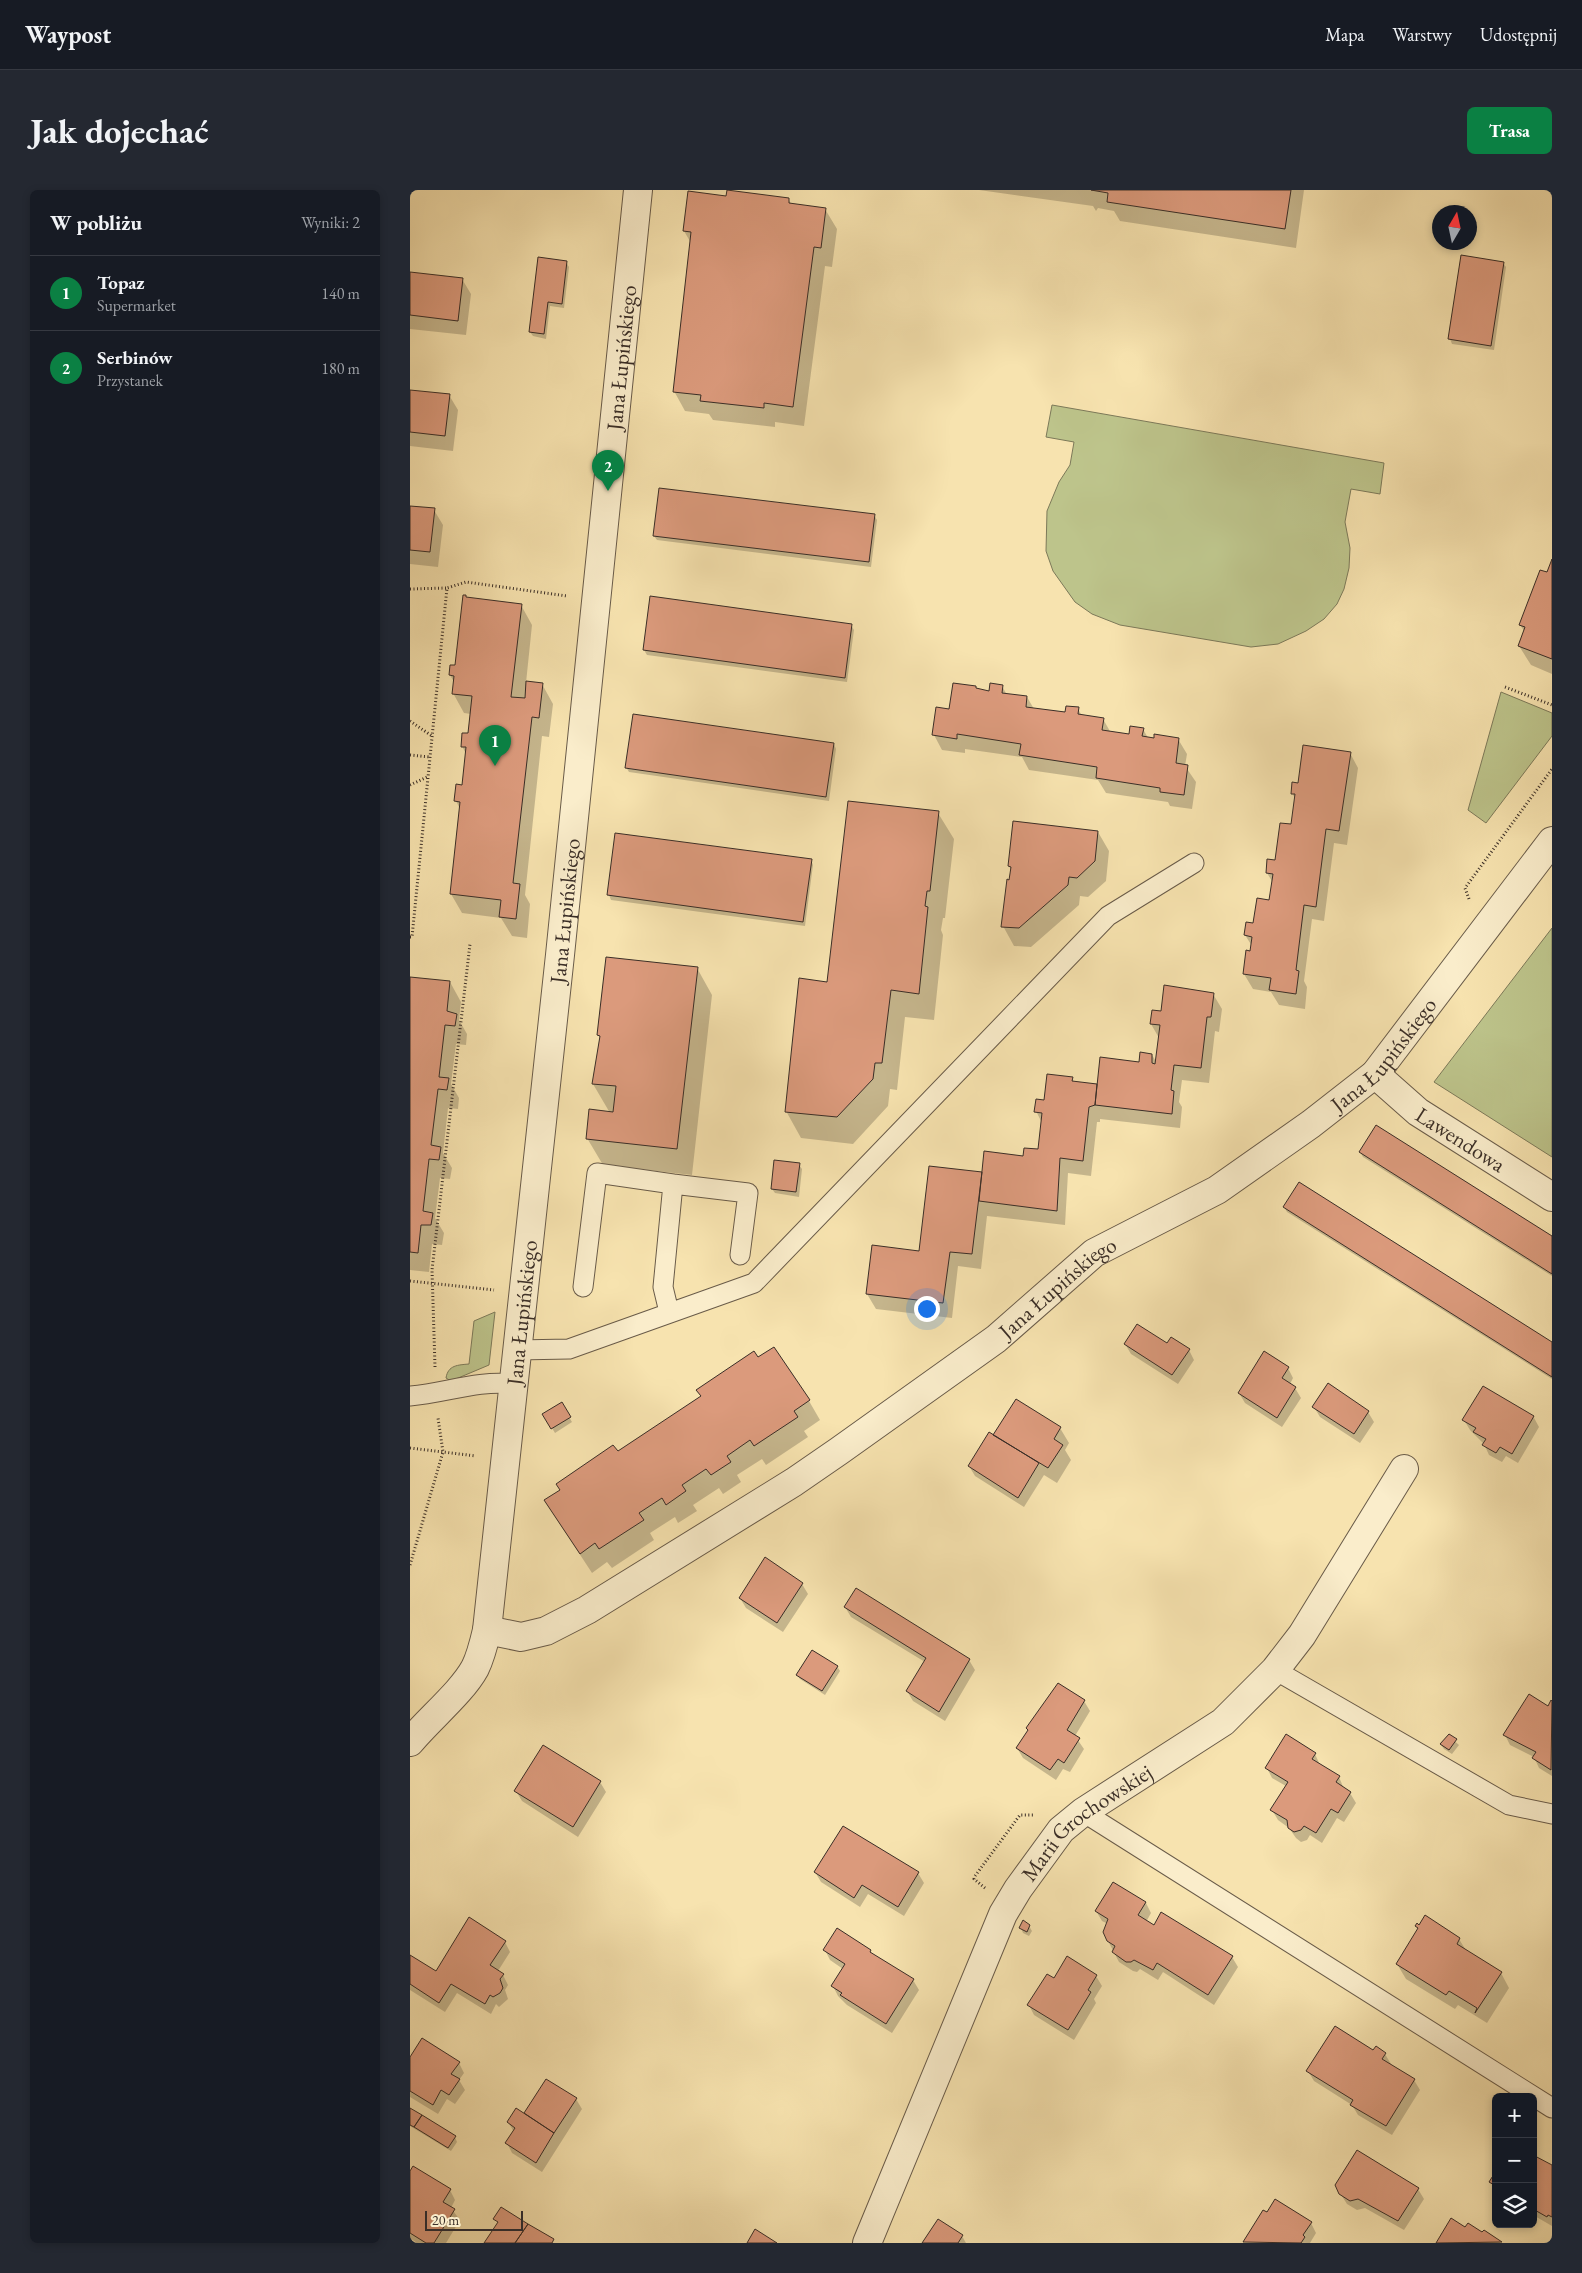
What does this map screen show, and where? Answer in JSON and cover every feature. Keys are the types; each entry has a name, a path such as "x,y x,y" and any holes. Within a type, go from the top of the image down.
{"street":[{"name":"Jana Łupińskiego","path":"410,1742 427,1720 466,1681 483,1650 487,1630 560,955 633,191"},
{"name":"Jana Łupińskiego","path":"487,1630 521,1637 546,1631 587,1610 794,1482 996,1339 1094,1253 1216,1190 1311,1124 1375,1074 1552,841"},
{"name":"Lawendowa","path":"1375,1074 1418,1112 1552,1197"},
{"name":"Marii Grochowskiej","path":"867,2243 1003,1914 1018,1889 1061,1830 1083,1812 1223,1722 1275,1670 1302,1635 1404,1469"}],"lane":[{"path":"517,1350 569,1349 754,1283 1108,916 1194,863"},
{"path":"583,1287 597,1173 748,1194 740,1255"},
{"path":"669,1312 663,1287 674,1184"},
{"path":"410,1396 482,1383 513,1384"},
{"path":"1275,1670 1509,1805 1552,1814"},
{"path":"1083,1812 1552,2108"}],"path":[{"path":"410,589 447,588 466,582 575,597"},
{"path":"410,938 412,937 447,588"},
{"path":"1506,687 1552,705"},
{"path":"410,721 432,736"},
{"path":"410,755 430,757"},
{"path":"410,785 428,776"},
{"path":"410,1564 443,1452 435,1393 432,1270 470,944"},
{"path":"410,1281 502,1291"},
{"path":"410,1448 484,1456"}],"green space":[{"path":"1052,405 1384,463 1380,494 1351,489 1345,522 1350,548 1349,568 1344,589 1337,604 1324,619 1306,631 1278,644 1251,647 1120,625 1092,614 1075,602 1053,571 1046,551 1047,511 1059,482 1070,465 1074,442 1046,437"},
{"path":"1501,692 1552,713 1552,736 1486,823 1468,810"},
{"path":"1552,928 1552,1157 1434,1082"},
{"path":"495,1312 489,1365 451,1381 446,1378 451,1368 457,1365 469,1364 474,1321"}],"building":[{"path":"727,190 789,198 789,203 826,208 821,248 814,247 793,407 764,403 764,408 700,401 701,395 673,392 691,232 683,231 688,191 726,196"},
{"path":"1091,190 1291,190 1285,229 1107,202 1108,193"},
{"path":"1461,255 1504,262 1491,346 1448,339"},
{"path":"538,257 567,261 562,304 548,302 544,334 529,332"},
{"path":"410,272 463,278 458,321 410,315"},
{"path":"410,390 450,394 445,436 410,432"},
{"path":"659,488 875,514 869,562 653,536"},
{"path":"410,506 435,508 430,552 410,550"},
{"path":"1552,559 1552,659 1518,646 1525,627 1519,625 1540,570 1547,572"},
{"path":"463,595 466,595 466,597 522,604 511,697 525,698 526,681 543,683 539,718 532,717 513,883 520,884 516,919 499,917 501,900 450,894 460,802 454,801 456,784 462,785 466,747 461,747 462,733 468,733 472,696 452,694 454,676 449,675 450,665 455,665"},
{"path":"650,596 852,624 845,678 643,650"},
{"path":"953,683 976,686 976,688 989,691 990,683 1003,685 1002,693 1027,696 1026,707 1065,712 1066,706 1079,707 1078,714 1104,718 1102,730 1129,734 1130,726 1144,728 1142,736 1154,738 1154,734 1179,738 1176,763 1188,765 1184,795 1160,792 1160,788 1096,778 1097,767 1019,755 1021,744 957,734 957,739 932,735 936,707 949,709"},
{"path":"633,714 834,743 826,797 625,768"},
{"path":"1303,745 1351,752 1339,831 1326,829 1316,907 1304,905 1296,970 1299,971 1296,994 1269,990 1271,978 1243,974 1246,950 1250,951 1252,937 1244,935 1246,922 1253,923 1257,898 1269,900 1273,874 1266,873 1267,859 1275,860 1280,823 1291,824 1295,794 1291,794 1292,782 1298,783"},
{"path":"848,801 939,811 930,891 927,891 925,906 928,907 919,994 891,990 882,1063 875,1063 873,1079 837,1117 785,1112 799,978 827,982"},
{"path":"1013,821 1098,831 1095,861 1077,878 1069,877 1068,885 1019,928 1001,927 1007,879 1009,880 1011,867 1008,866"},
{"path":"615,833 812,859 803,922 607,895"},
{"path":"606,957 698,967 677,1149 586,1139 589,1109 613,1112 616,1086 592,1084 600,1036 597,1035"},
{"path":"410,977 450,981 447,1011 457,1014 455,1026 445,1025 439,1077 449,1078 447,1090 438,1089 431,1145 441,1147 439,1160 429,1159 423,1211 433,1213 431,1225 421,1225 418,1253 410,1252"},
{"path":"1164,985 1214,993 1211,1017 1207,1017 1201,1068 1174,1065 1171,1090 1174,1091 1172,1114 1095,1105 1100,1057 1139,1062 1140,1052 1152,1054 1152,1063 1155,1064 1160,1025 1150,1024 1152,1010 1161,1011"},
{"path":"1047,1074 1073,1077 1072,1081 1097,1084 1095,1105 1089,1107 1083,1161 1060,1158 1057,1211 979,1201 984,1151 1023,1156 1024,1148 1038,1149 1042,1113 1034,1112 1036,1099 1044,1100"},
{"path":"1376,1125 1552,1236 1552,1274 1359,1152"},
{"path":"774,1160 800,1163 796,1192 771,1189"},
{"path":"929,1166 982,1172 972,1254 950,1252 943,1303 866,1294 872,1245 919,1251"},
{"path":"1299,1182 1552,1342 1552,1377 1283,1207"},
{"path":"1137,1324 1167,1343 1171,1337 1190,1349 1172,1375 1124,1344"},
{"path":"774,1347 810,1400 794,1411 798,1417 754,1446 750,1440 727,1456 731,1462 711,1475 706,1469 682,1485 686,1491 666,1505 662,1498 639,1513 644,1520 599,1549 595,1543 580,1554 544,1500 560,1490 556,1484 613,1445 618,1451 701,1396 696,1390 754,1351 758,1357"},
{"path":"1264,1351 1289,1367 1282,1378 1296,1387 1277,1418 1238,1393"},
{"path":"1328,1383 1369,1411 1354,1434 1312,1407"},
{"path":"1483,1386 1534,1416 1512,1454 1500,1447 1496,1453 1482,1445 1486,1439 1473,1432 1476,1428 1462,1420"},
{"path":"1016,1399 1061,1427 1054,1439 1063,1445 1048,1468 993,1435"},
{"path":"562,1402 571,1417 551,1429 542,1414"},
{"path":"989,1432 1039,1463 1018,1498 968,1466"},
{"path":"765,1557 803,1583 777,1623 739,1598"},
{"path":"856,1588 970,1659 939,1712 906,1691 926,1658 844,1607"},
{"path":"812,1650 838,1666 822,1691 796,1675"},
{"path":"1058,1683 1085,1700 1067,1730 1080,1738 1064,1763 1058,1759 1050,1770 1016,1748 1028,1730 1026,1728"},
{"path":"1529,1694 1548,1706 1552,1701 1551,1770 1532,1758 1536,1752 1503,1735"},
{"path":"1286,1734 1316,1753 1312,1759 1340,1776 1336,1782 1351,1792 1338,1813 1331,1809 1316,1833 1304,1826 1301,1830 1294,1832 1288,1828 1287,1820 1270,1810 1288,1782 1265,1768"},
{"path":"1449,1734 1457,1739 1449,1750 1440,1744"},
{"path":"543,1745 601,1781 573,1827 514,1791"},
{"path":"843,1826 919,1872 898,1907 862,1885 854,1898 814,1872"},
{"path":"1113,1882 1146,1902 1138,1915 1154,1925 1161,1912 1233,1956 1208,1995 1157,1963 1153,1970 1134,1960 1126,1962 1112,1952 1115,1946 1107,1941 1103,1932 1108,1919 1095,1911"},
{"path":"1425,1915 1460,1938 1457,1944 1502,1972 1475,2013 1477,2008 1449,1991 1446,1995 1396,1964 1418,1928 1415,1926 1417,1923 1419,1925"},
{"path":"469,1917 506,1941 490,1965 504,1974 500,1979 503,1988 500,1993 493,1997 490,1995 485,2004 451,1984 439,2003 410,1984 410,1955 436,1971"},
{"path":"1023,1920 1030,1925 1027,1932 1019,1928"},
{"path":"837,1928 871,1950 870,1952 914,1979 886,2024 840,1995 842,1993 831,1986 845,1964 823,1950"},
{"path":"1067,1956 1097,1975 1088,1990 1091,1992 1068,2030 1027,2005 1047,1974 1054,1978"},
{"path":"1335,2026 1373,2050 1376,2046 1386,2053 1382,2059 1415,2079 1386,2126 1350,2105 1353,2100 1306,2071"},
{"path":"422,2038 460,2062 451,2074 460,2079 449,2095 441,2090 433,2105 410,2091 410,2057"},
{"path":"546,2079 577,2098 554,2133 524,2113"},
{"path":"410,2108 422,2115 414,2127 410,2125"},
{"path":"516,2108 554,2133 536,2163 505,2143 515,2128 507,2122"},
{"path":"422,2115 456,2136 448,2148 414,2127"},
{"path":"1357,2150 1419,2188 1398,2221 1358,2199 1350,2201 1339,2194 1335,2185"},
{"path":"1537,2157 1552,2165 1552,2217 1548,2215 1547,2217 1537,2211"},
{"path":"413,2166 451,2189 443,2202 455,2209 434,2243 426,2243 410,2233 410,2171"},
{"path":"1275,2199 1312,2222 1303,2235 1305,2237 1301,2243 1243,2242 1263,2210 1267,2212"},
{"path":"501,2207 528,2224 515,2243 484,2243 498,2222 493,2219"},
{"path":"1451,2218 1465,2227 1468,2223 1482,2232 1484,2230 1502,2242 1436,2243"},
{"path":"938,2219 963,2235 958,2243 922,2243"},
{"path":"528,2224 554,2239 552,2243 515,2243"},
{"path":"755,2229 777,2243 747,2243"}],"place":[{"name":"Serbinów","path":"608,491"},
{"name":"Topaz","path":"495,766"}]}
